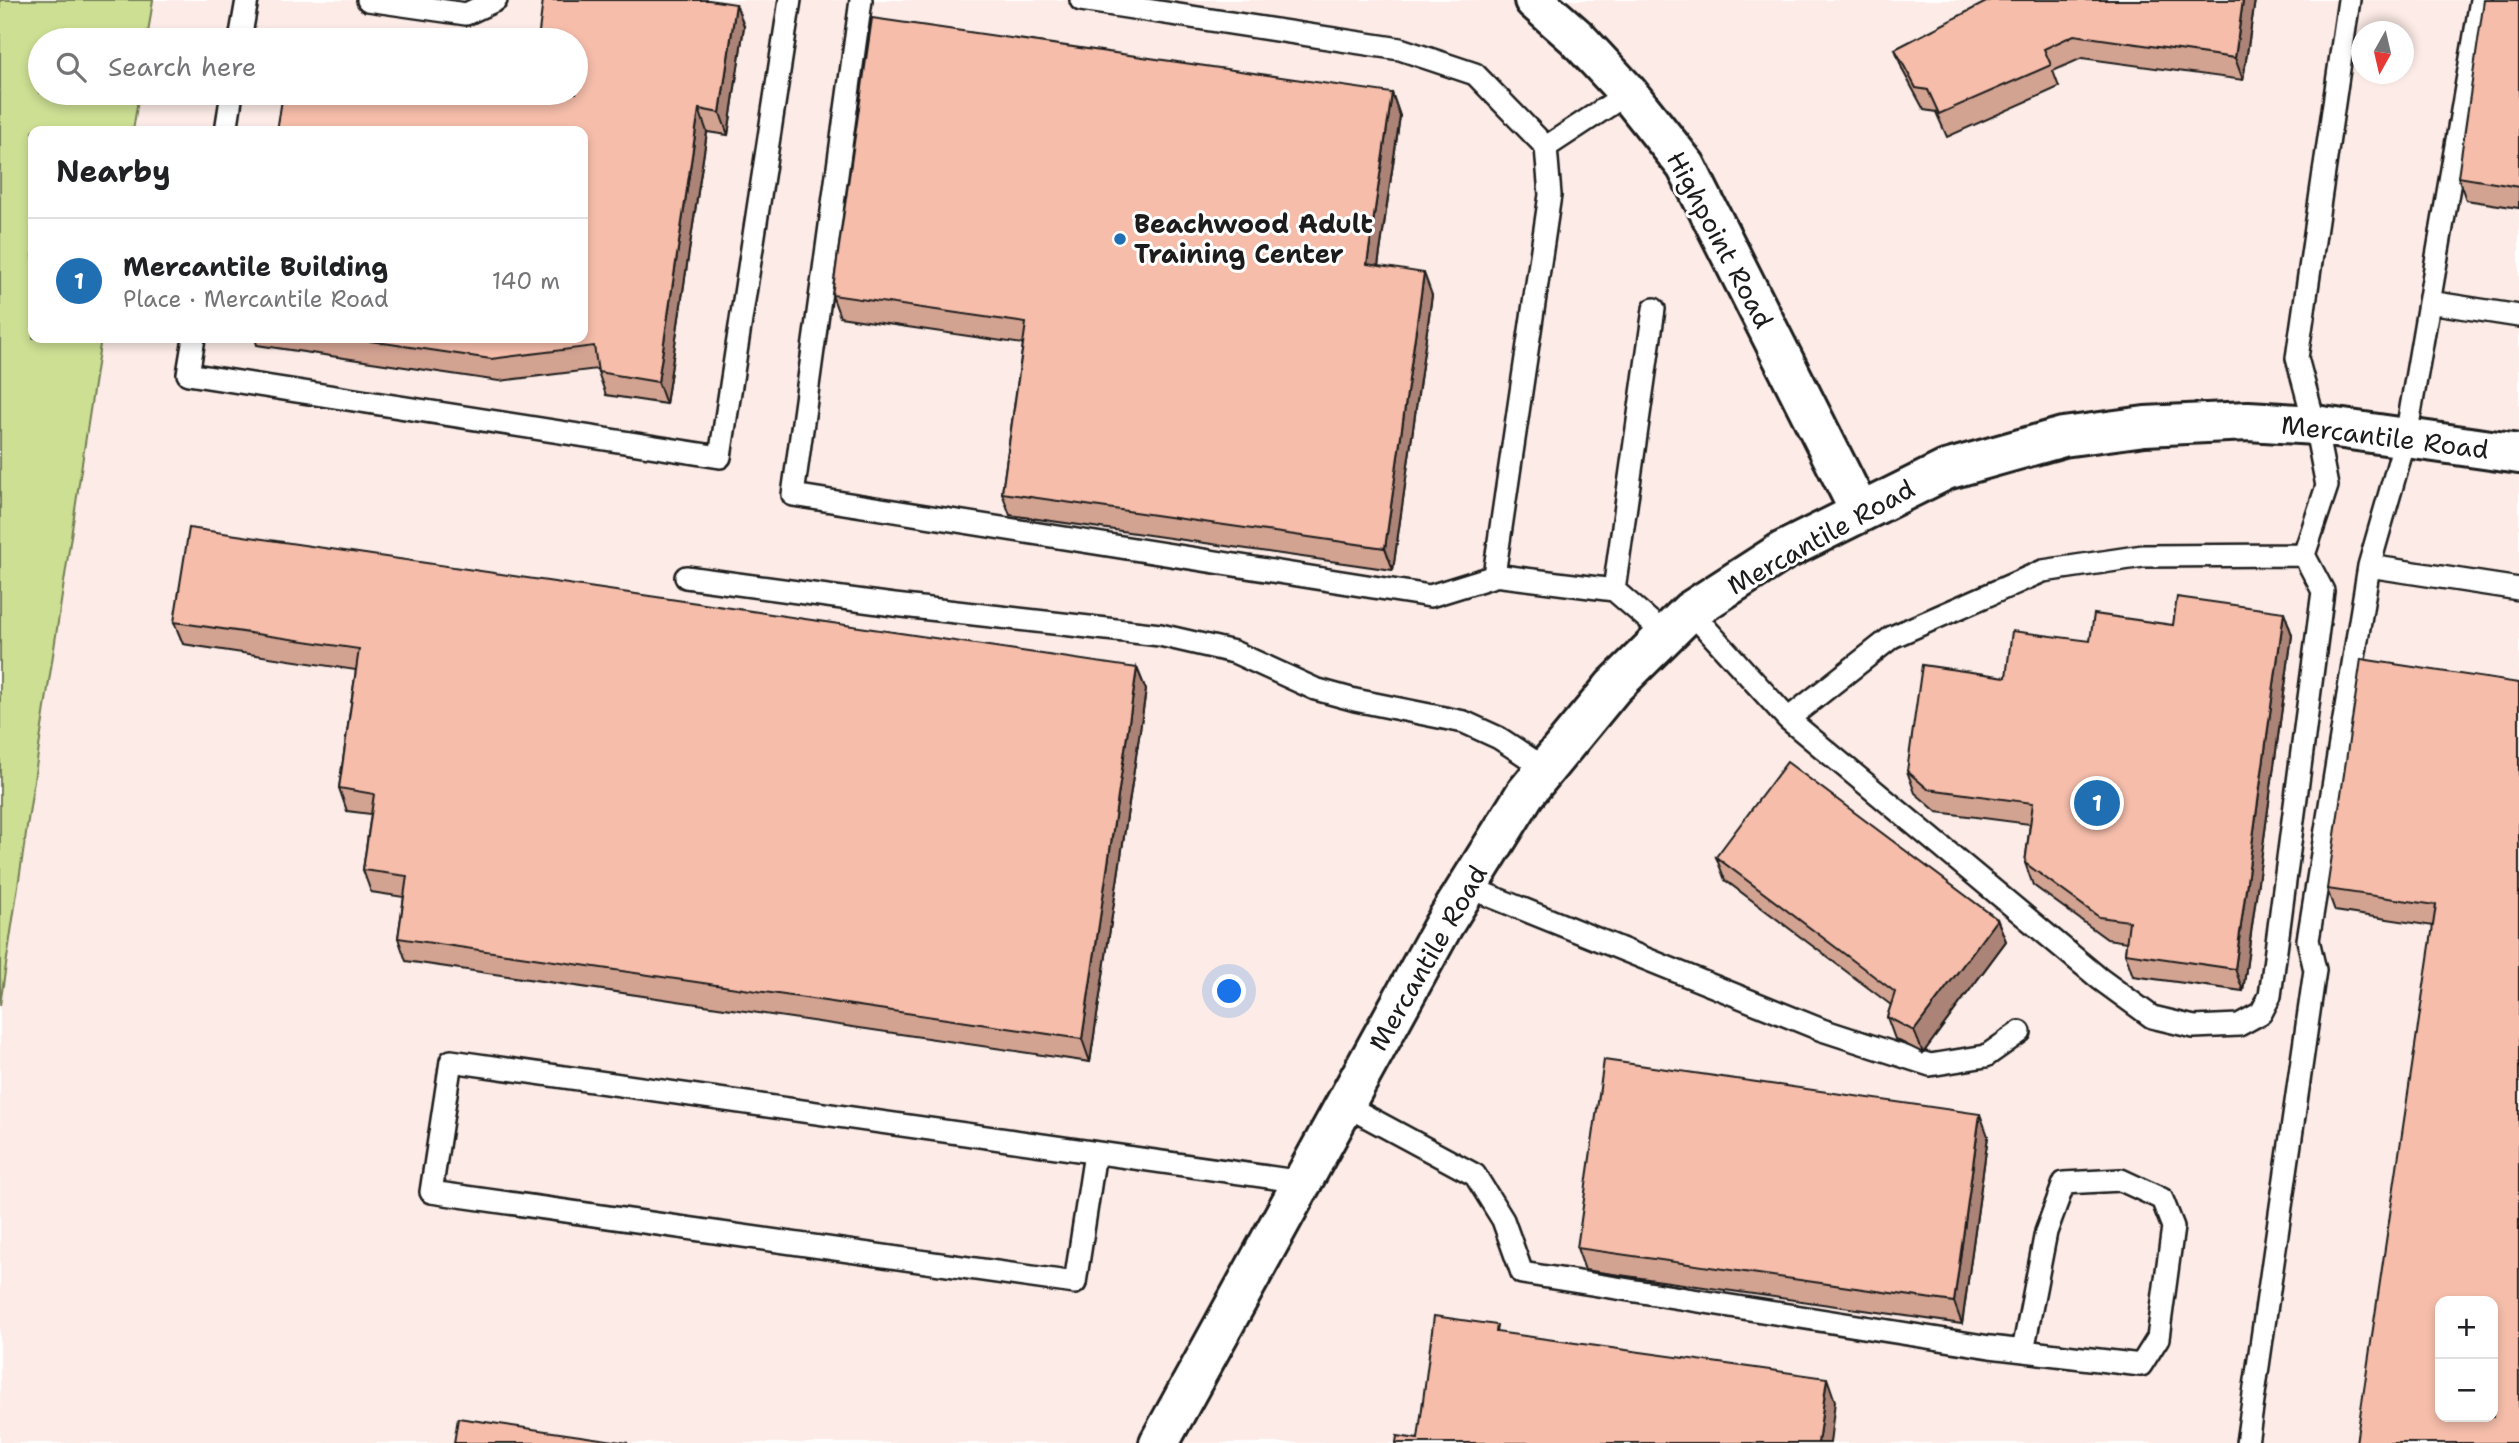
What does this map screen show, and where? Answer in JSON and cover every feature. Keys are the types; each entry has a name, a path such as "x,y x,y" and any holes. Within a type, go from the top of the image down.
{"street":[{"name":"Highpoint Road","path":"1534,0 1576,37 1628,93 1686,166 1860,512"},
{"name":"Mercantile Road","path":"1159,1443 1443,926 1525,794 1614,687 1678,623 1783,551 1946,470 2063,438 2145,426 2235,421 2315,425 2519,454"}],"lane":[{"path":"242,28 247,0"},
{"path":"368,0 466,14 496,0"},
{"path":"193,343 188,374 720,457 790,0"},
{"path":"860,0 793,495 1430,596 1498,575"},
{"path":"1081,0 1400,49 1475,74 1546,147 1550,195 1494,575 1614,590 1678,623 1788,719 2100,979 2152,1017 2194,1027 2239,1025 2262,1013 2270,996 2272,983 2323,591 2304,555 2327,486 2315,425 2297,358 2349,0"},
{"path":"2247,1443 2315,970 2308,940 2370,566 2406,438 2481,0"},
{"path":"1546,147 1628,93"},
{"path":"227,126 230,105"},
{"path":"2429,302 2519,316"},
{"path":"1614,590 1654,309"},
{"path":"1788,719 1892,637 2043,571 2143,556 2304,555"},
{"path":"2370,566 2519,589"},
{"path":"686,577 906,607 1160,635 1199,642 1234,652 1315,689 1464,722 1499,738 1546,769"},
{"path":"1468,887 1822,1030 1930,1065 1986,1056 2020,1032"},
{"path":"1095,1153 1075,1283 431,1192 452,1061 1303,1182"},
{"path":"1345,1105 1475,1175 1503,1220 1522,1273 2023,1351 2141,1365 2158,1338 2173,1227 2162,1199 2121,1180 2064,1182 2046,1232 2023,1351"}],"shaded area":[{"path":"153,0 2519,0 2519,1443 0,1443 0,1005 100,343 588,343 588,126 134,126 137,105 588,105 588,28 149,28"}],"green space":[{"path":"0,0 153,0 149,28 28,28 28,105 137,105 134,126 28,126 28,343 100,343 0,1005"}],"building":[{"path":"543,0 709,0 736,4 720,113 699,109 658,382 598,372 594,346 491,359 384,343 588,343 588,126 278,126 281,105 588,105 588,28 540,28"},
{"path":"1990,0 2243,0 2235,58 2074,35 2044,49 2051,65 1939,114 1928,90 1916,88 1895,49"},
{"path":"2484,0 2519,0 2519,187 2458,177"},
{"path":"872,18 1392,93 1367,264 1424,273 1385,548 1002,493 1026,323 832,295"},
{"path":"189,528 1137,668 1082,1039 398,938 407,876 363,870 374,794 339,788 359,649 174,622"},
{"path":"2177,597 2284,612 2235,969 2125,953 2129,921 2099,917 2025,863 2033,803 1928,789 1907,771 1922,665 2006,677 2012,631 2090,641 2094,614 2173,625"},
{"path":"2361,659 2519,683 2519,1443 2356,1443 2436,905 2327,889"},
{"path":"1787,762 1997,919 1914,1031 1887,1017 1895,992 1716,857"},
{"path":"1604,1060 1980,1114 1954,1302 1577,1248"},
{"path":"1434,1316 1497,1325 1496,1332 1827,1378 1818,1443 1396,1443 1397,1436 1418,1439"},
{"path":"458,1418 628,1443 454,1443"}],"place":[{"name":"Beachwood Adult Training Center","path":"1120,239"},
{"name":"Mercantile Building","path":"2097,803"}]}
